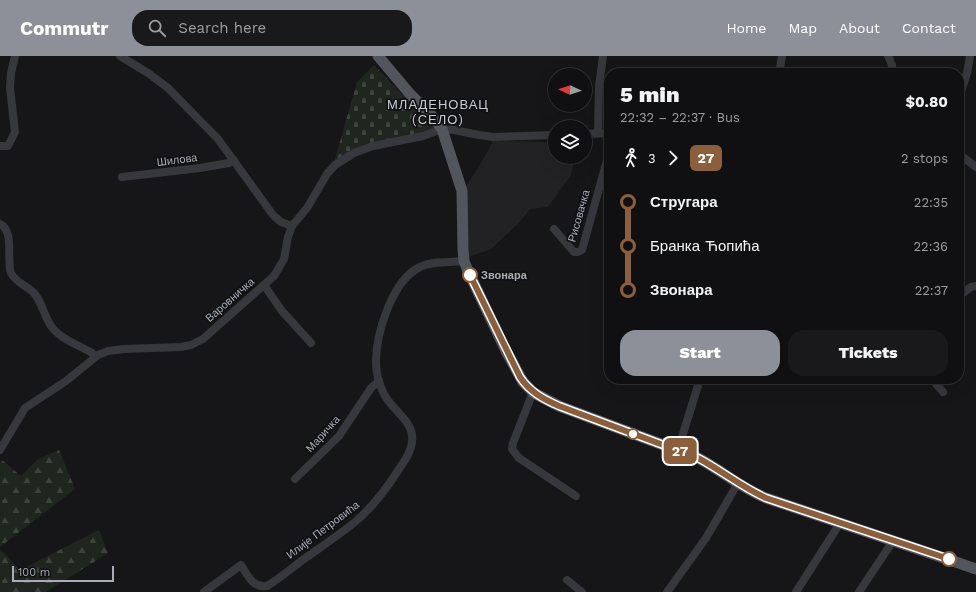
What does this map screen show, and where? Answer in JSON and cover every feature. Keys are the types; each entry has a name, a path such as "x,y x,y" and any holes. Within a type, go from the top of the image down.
{"main road":[{"path":"378,56 442,129 458,178 462,196 462,243 464,261 518,373 523,382 532,392 559,406 678,450 708,463 753,493 770,500 976,569"}],"street":[{"path":"0,146 8,146 15,132 10,88 11,73 15,56"},
{"path":"120,56 148,73 168,88 218,139 273,215 281,222 292,226"},
{"path":"598,133 599,86 603,56"},
{"path":"780,68 782,56"},
{"path":"888,56 892,68"},
{"path":"964,82 970,56"},
{"path":"442,129 493,137 548,135"},
{"name":"Варовничка","path":"0,450 25,408 66,382 95,357 112,351 181,347 194,344 203,339 274,276 282,264 292,226 308,208 327,174 341,160 354,153 373,146 423,136 442,129"},
{"path":"592,133 604,132"},
{"path":"964,158 976,167"},
{"name":"Шилова","path":"122,177 207,167 229,163 234,160"},
{"name":"Рисовачка","path":"554,229 573,250 578,252 582,250 604,171"},
{"path":"0,224 5,227 8,234 13,277 29,288 36,296 54,330 92,353 95,357"},
{"name":"Илије Петровића","path":"204,592 241,565 255,584 264,586 271,584 355,522 383,492 410,452 412,442 410,425 388,402 379,381 376,363 378,340 389,307 402,281 414,270 426,264 464,261"},
{"path":"264,285 282,312 311,343"},
{"path":"964,292 971,287 976,286"},
{"name":"Маричка","path":"295,479 339,436 371,388 379,381"},
{"path":"678,450 698,384"},
{"path":"937,384 944,392"},
{"path":"532,392 513,442 512,449 519,458 576,496"},
{"path":"667,592 706,538 738,483"},
{"path":"796,592 840,523"},
{"path":"859,592 894,541"},
{"path":"567,580 582,592"}],"shaded area":[{"path":"493,141 548,142 548,164 573,164 571,175 548,207 530,209 519,223 491,249 469,257 465,187 479,167"}],"green space":[{"path":"374,65 434,128 410,136 383,140 358,148 333,166 357,82"},
{"path":"59,450 75,489 0,547 0,462 2,460 21,476 38,459"},
{"path":"99,530 108,553 46,592 0,592 0,549 20,570"}],"bus line":[{"name":"27","path":"470,275 506,351 523,382 534,394 559,406 698,458 753,493 795,509 949,559"}],"place":[{"name":"Звонара","path":"470,275"}],"district":[{"name":"МЛАДЕНОВАЦ (СЕЛО)","path":"438,112"}]}
